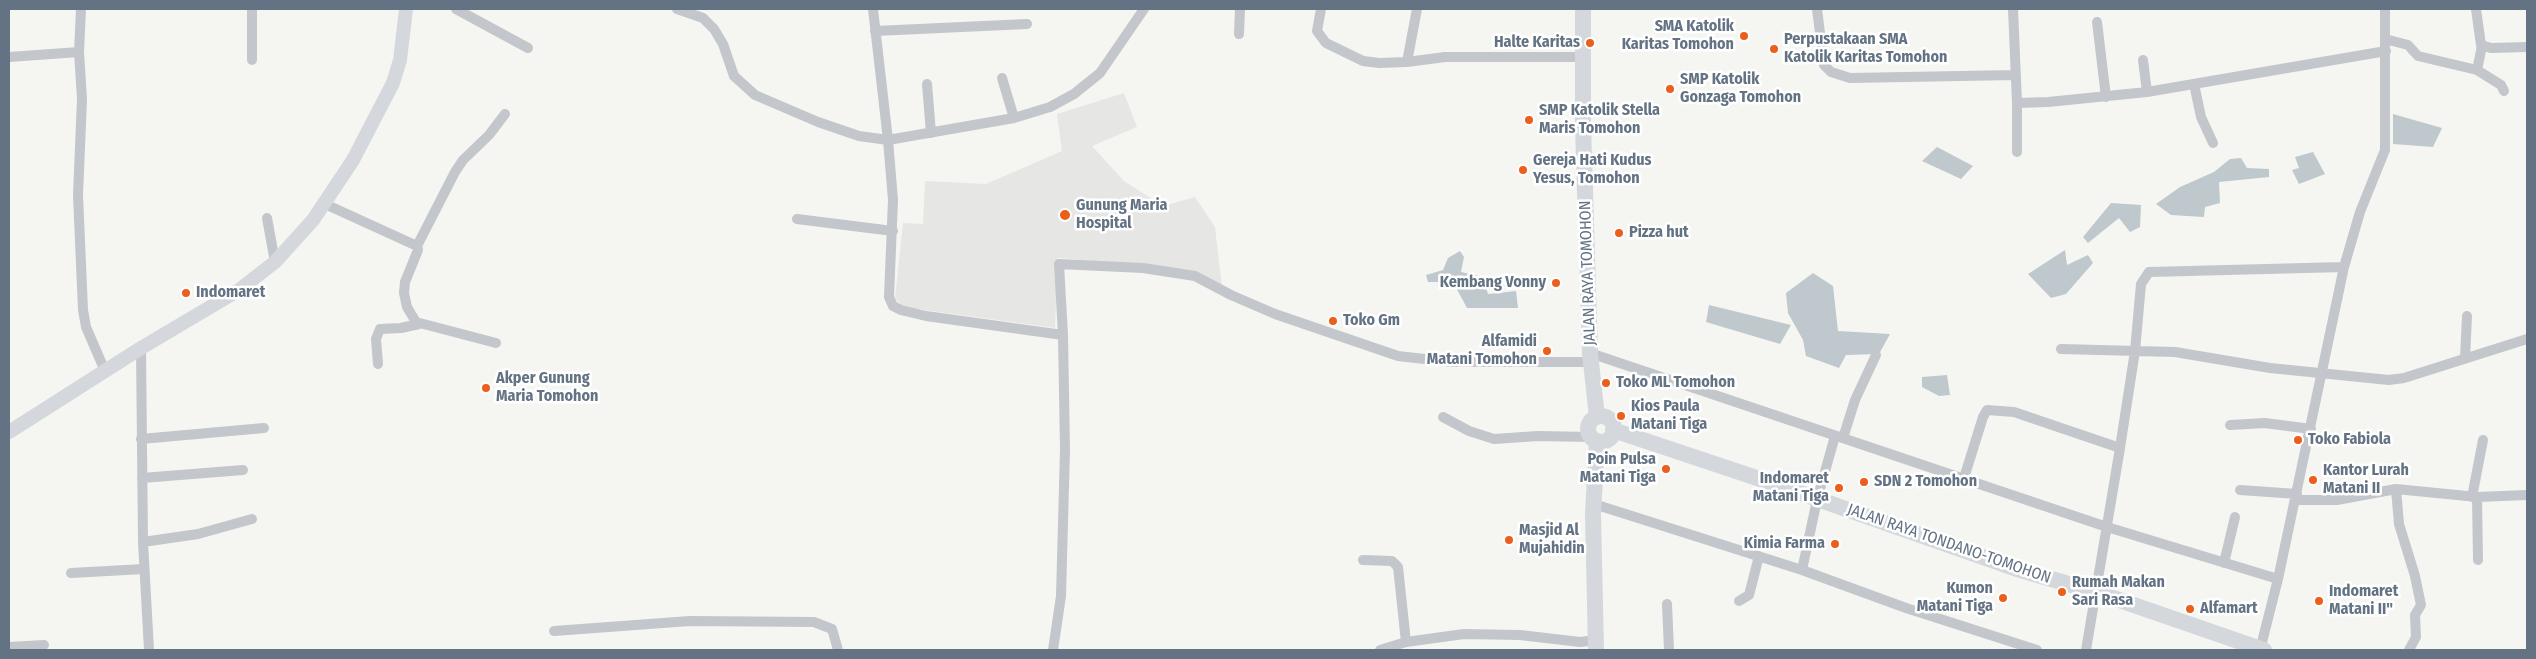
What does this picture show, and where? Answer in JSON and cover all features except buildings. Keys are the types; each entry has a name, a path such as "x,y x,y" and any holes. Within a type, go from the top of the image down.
{"highway":[{"name":"JALAN RAYA TOMOHON","path":"1583,9 1590,358 1597,417 1591,420 1588,427 1594,439 1596,645"},
{"path":"1594,439 1608,439 1613,430 1610,420 1604,417 1597,417"},
{"name":"JALAN RAYA TONDANO-TOMOHON","path":"1613,430 2017,569 2096,592 2261,650"}],"main road":[{"path":"9,432 141,348 232,295 274,262 325,204 354,160 393,83 400,60 406,9"}],"street":[{"path":"81,9 79,52 82,99 78,194 83,310 86,327 105,371"},
{"path":"252,9 252,60"},
{"path":"456,9 528,48"},
{"path":"677,9 703,18 714,30 723,44 734,76 754,95 818,122 859,136 888,140 1014,118 1050,107 1074,94 1100,73 1143,9"},
{"path":"873,9 893,200 889,296 896,308 926,316 1063,335"},
{"path":"1239,34 1240,9"},
{"path":"1321,9 1317,31 1326,43 1363,61 1379,63 1407,62 1445,57 1583,57"},
{"path":"1407,62 1417,9"},
{"path":"1818,9 1824,65 1831,72 1850,78 2016,75"},
{"path":"2013,9 2017,152"},
{"path":"2261,650 2296,497 2320,373 2344,267 2360,212 2385,150 2385,9"},
{"path":"2476,9 2478,36 2482,46 2477,70"},
{"path":"2097,22 2106,97"},
{"path":"874,31 1027,24"},
{"path":"2385,39 2408,46 2418,56 2477,70 2500,85 2504,92"},
{"path":"2482,46 2527,47"},
{"path":"2017,103 2106,97 2147,92 2386,51"},
{"path":"9,57 79,52"},
{"path":"2143,60 2147,92"},
{"path":"1002,78 1014,118"},
{"path":"928,84 931,133"},
{"path":"2194,84 2201,117 2212,144"},
{"path":"419,324 412,318 404,293 405,282 418,250 417,246 463,160 489,136 505,114"},
{"path":"325,204 417,246"},
{"path":"267,218 274,262"},
{"path":"797,219 893,231"},
{"path":"1053,650 1061,596 1064,534 1063,335 1059,264 1144,268 1195,276 1257,307 1398,356 1451,362 1590,358 1839,437 2107,527 2278,579"},
{"path":"2086,650 2135,351 2142,284 2149,272 2344,267"},
{"path":"2464,358 2467,316"},
{"path":"378,364 376,339 380,329 401,328 419,324 496,343"},
{"path":"2061,349 2175,352 2270,368 2389,380 2404,378 2527,339"},
{"path":"141,348 143,542 148,650"},
{"path":"1802,570 1817,500 1839,437 1876,355"},
{"path":"1964,478 1983,417 1987,410 2014,412 2120,448"},
{"path":"1443,417 1469,431 1494,439 1538,436 1594,439"},
{"path":"2230,425 2266,423 2310,429"},
{"path":"141,439 264,428"},
{"path":"2478,560 2475,497 2483,440"},
{"path":"142,478 243,470"},
{"path":"2396,489 2399,524 2415,576 2421,605 2415,615 2416,637 2408,650"},
{"path":"2240,490 2336,500 2396,489 2475,497 2527,494"},
{"path":"1594,504 1802,570 1906,608 2037,650"},
{"path":"2224,563 2235,517"},
{"path":"143,542 198,534 252,519"},
{"path":"1739,601 1749,595 1759,556"},
{"path":"1364,560 1392,561 1398,567 1406,642"},
{"path":"70,573 144,569"},
{"path":"1667,604 1668,650"},
{"path":"554,631 690,620 814,622 832,629 838,650"},
{"path":"1380,650 1406,642 1464,634 1520,635 1596,645"},
{"path":"9,647 44,645"}],"shaded area":[{"name":"Gunung Maria Hospital","path":"1124,93 1137,127 1092,146 1124,181 1163,206 1195,197 1215,227 1222,287 1173,268 1058,258 1055,328 903,307 895,298 903,223 923,224 925,181 986,184 1062,151 1057,114"},
{"path":"2393,114 2442,128 2433,147 2393,144"},
{"path":"1937,147 1973,166 1961,179 1922,161"},
{"path":"2313,152 2325,174 2299,184 2292,170 2299,168 2295,157"},
{"path":"2241,158 2247,168 2269,169 2269,177 2219,182 2220,203 2205,207 2204,217 2171,215 2156,204 2180,187 2214,172 2230,159"},
{"path":"2111,203 2141,205 2140,227 2130,232 2119,218 2088,243 2083,237"},
{"path":"2065,250 2067,265 2088,255 2093,263 2066,294 2051,298 2028,274"},
{"path":"1460,251 1464,257 1461,272 1483,277 1488,294 1516,291 1518,308 1467,308 1453,282 1428,282 1426,275 1443,270 1448,258"},
{"path":"1813,273 1833,286 1838,331 1890,334 1879,354 1846,355 1839,368 1806,356 1803,340 1788,313 1786,293"},
{"path":"1709,305 1791,325 1780,344 1706,322"},
{"path":"1947,375 1950,395 1939,396 1922,387 1922,377"}],"place":[{"name":"SMA Katolik Karitas Tomohon","path":"1744,36"},
{"name":"Halte Karitas","path":"1590,43"},
{"name":"Perpustakaan SMA Katolik Karitas Tomohon","path":"1774,49"},
{"name":"SMP Katolik Gonzaga Tomohon","path":"1670,89"},
{"name":"SMP Katolik Stella Maris Tomohon","path":"1529,120"},
{"name":"Gereja Hati Kudus Yesus, Tomohon","path":"1523,170"},
{"name":"Gunung Maria Hospital","path":"1065,215"},
{"name":"Pizza hut","path":"1619,233"},
{"name":"Kembang Vonny","path":"1556,283"},
{"name":"Indomaret","path":"186,293"},
{"name":"Toko Gm","path":"1333,321"},
{"name":"Alfamidi Matani Tomohon","path":"1547,351"},
{"name":"Toko ML Tomohon","path":"1606,383"},
{"name":"Akper Gunung Maria Tomohon","path":"486,388"},
{"name":"Kios Paula Matani Tiga","path":"1621,416"},
{"name":"Toko Fabiola","path":"2298,440"},
{"name":"Poin Pulsa Matani Tiga","path":"1666,469"},
{"name":"Kantor Lurah Matani II","path":"2313,480"},
{"name":"SDN 2 Tomohon","path":"1864,482"},
{"name":"Indomaret Matani Tiga","path":"1839,488"},
{"name":"Masjid Al Mujahidin","path":"1509,540"},
{"name":"Kimia Farma","path":"1835,544"},
{"name":"Rumah Makan Sari Rasa","path":"2062,592"},
{"name":"Kumon Matani Tiga","path":"2003,598"},
{"name":"Indomaret Matani II\"","path":"2319,601"},
{"name":"Alfamart","path":"2190,609"}]}
